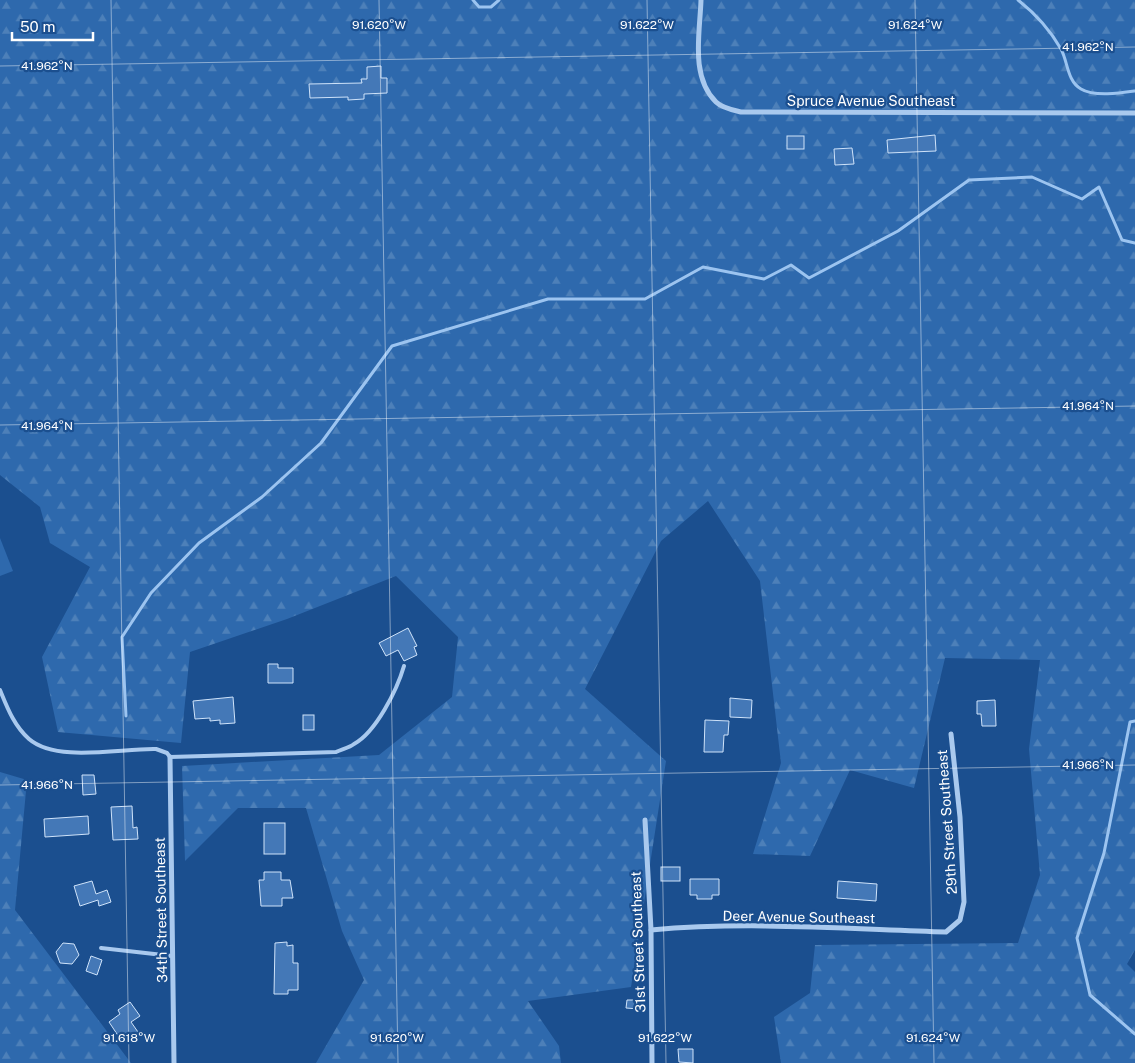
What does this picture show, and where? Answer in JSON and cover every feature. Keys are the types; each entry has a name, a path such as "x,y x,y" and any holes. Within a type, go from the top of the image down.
{"street":[{"name":"Spruce Avenue Southeast","path":"701,0 699,65 701,80 716,102 741,112 1135,113"},
{"name":"29th Street Southeast","path":"946,932 960,920 964,902 960,817 951,734"},
{"name":"34th Street Southeast","path":"170,757 174,1063"},
{"name":"31st Street Southeast","path":"645,820 651,930 652,1063"},
{"name":"Deer Avenue Southeast","path":"651,930 763,927 946,932"}],"lane":[{"path":"0,690 8,710 29,739 40,746 61,752 156,749 167,753 170,757 336,752 354,744 370,731 399,682 404,666"},
{"path":"101,948 172,956"}],"green space":[{"path":"0,0 1135,0 1135,950 1127,964 1135,972 1135,1063 781,1063 774,1017 810,993 815,945 1018,943 1040,875 1029,749 1040,660 945,658 914,788 850,770 810,856 753,854 781,763 760,581 708,501 661,541 585,689 666,761 631,987 528,1001 559,1046 561,1063 316,1063 364,980 342,931 306,808 238,808 185,861 182,766 379,755 452,697 458,637 396,576 287,619 190,652 181,743 58,732 42,657 90,567 50,543 40,507 0,475"},
{"path":"0,538 13,571 0,576"},
{"path":"0,772 27,780 15,910 131,1063 0,1063"}],"building":[{"path":"381,66 381,78 387,78 387,93 364,94 364,99 348,100 348,97 310,98 309,84 362,83 361,79 367,79 367,67"},
{"path":"935,135 936,151 888,153 887,140"},
{"path":"787,136 804,136 804,149 787,149"},
{"path":"852,148 854,164 835,165 834,149"},
{"path":"408,628 417,646 414,647 417,655 404,661 398,650 386,656 379,643"},
{"path":"268,664 278,664 278,668 293,668 293,683 268,683"},
{"path":"233,697 235,723 220,724 220,720 210,721 210,718 195,719 193,701"},
{"path":"730,698 752,700 751,718 730,717"},
{"path":"995,700 996,726 982,726 981,714 977,714 977,701"},
{"path":"303,715 314,715 314,730 303,730"},
{"path":"705,720 729,721 728,735 724,735 723,752 704,752"},
{"path":"82,775 94,775 96,794 83,795"},
{"path":"132,806 133,828 137,827 138,839 113,840 111,807"},
{"path":"88,816 89,834 45,837 44,819"},
{"path":"264,823 285,823 285,854 264,854"},
{"path":"661,867 680,867 680,881 661,881"},
{"path":"264,872 281,872 281,880 290,880 293,898 282,898 282,906 261,906 259,880 264,880"},
{"path":"690,879 719,879 719,895 712,895 712,899 697,899 697,895 690,895"},
{"path":"92,881 96,894 107,890 111,902 99,906 98,900 80,906 74,886"},
{"path":"838,881 877,884 876,901 837,898"},
{"path":"287,942 287,946 293,945 293,963 298,963 298,990 288,990 288,994 274,994 275,943"},
{"path":"63,943 74,944 79,955 72,964 60,963 56,952"},
{"path":"91,956 102,960 97,975 86,971"},
{"path":"627,1000 639,1000 639,1009 626,1008"},
{"path":"130,1002 140,1016 131,1022 138,1032 123,1043 109,1022 120,1014 118,1010"},
{"path":"678,1049 693,1049 693,1063 679,1062"}],"waterway":[{"path":"473,0 479,7 491,7 499,0"},
{"path":"1018,0 1052,34 1061,49 1070,76 1076,86 1086,91 1100,94 1135,91"},
{"path":"126,716 122,637 151,593 199,543 262,497 321,443 392,346 548,299 645,299 703,267 764,279 791,265 809,278 898,231 969,180 1032,177 1082,199 1099,187 1122,240 1135,243"},
{"path":"1135,721 1130,722 1104,853 1077,938 1090,995 1135,1034"}]}
